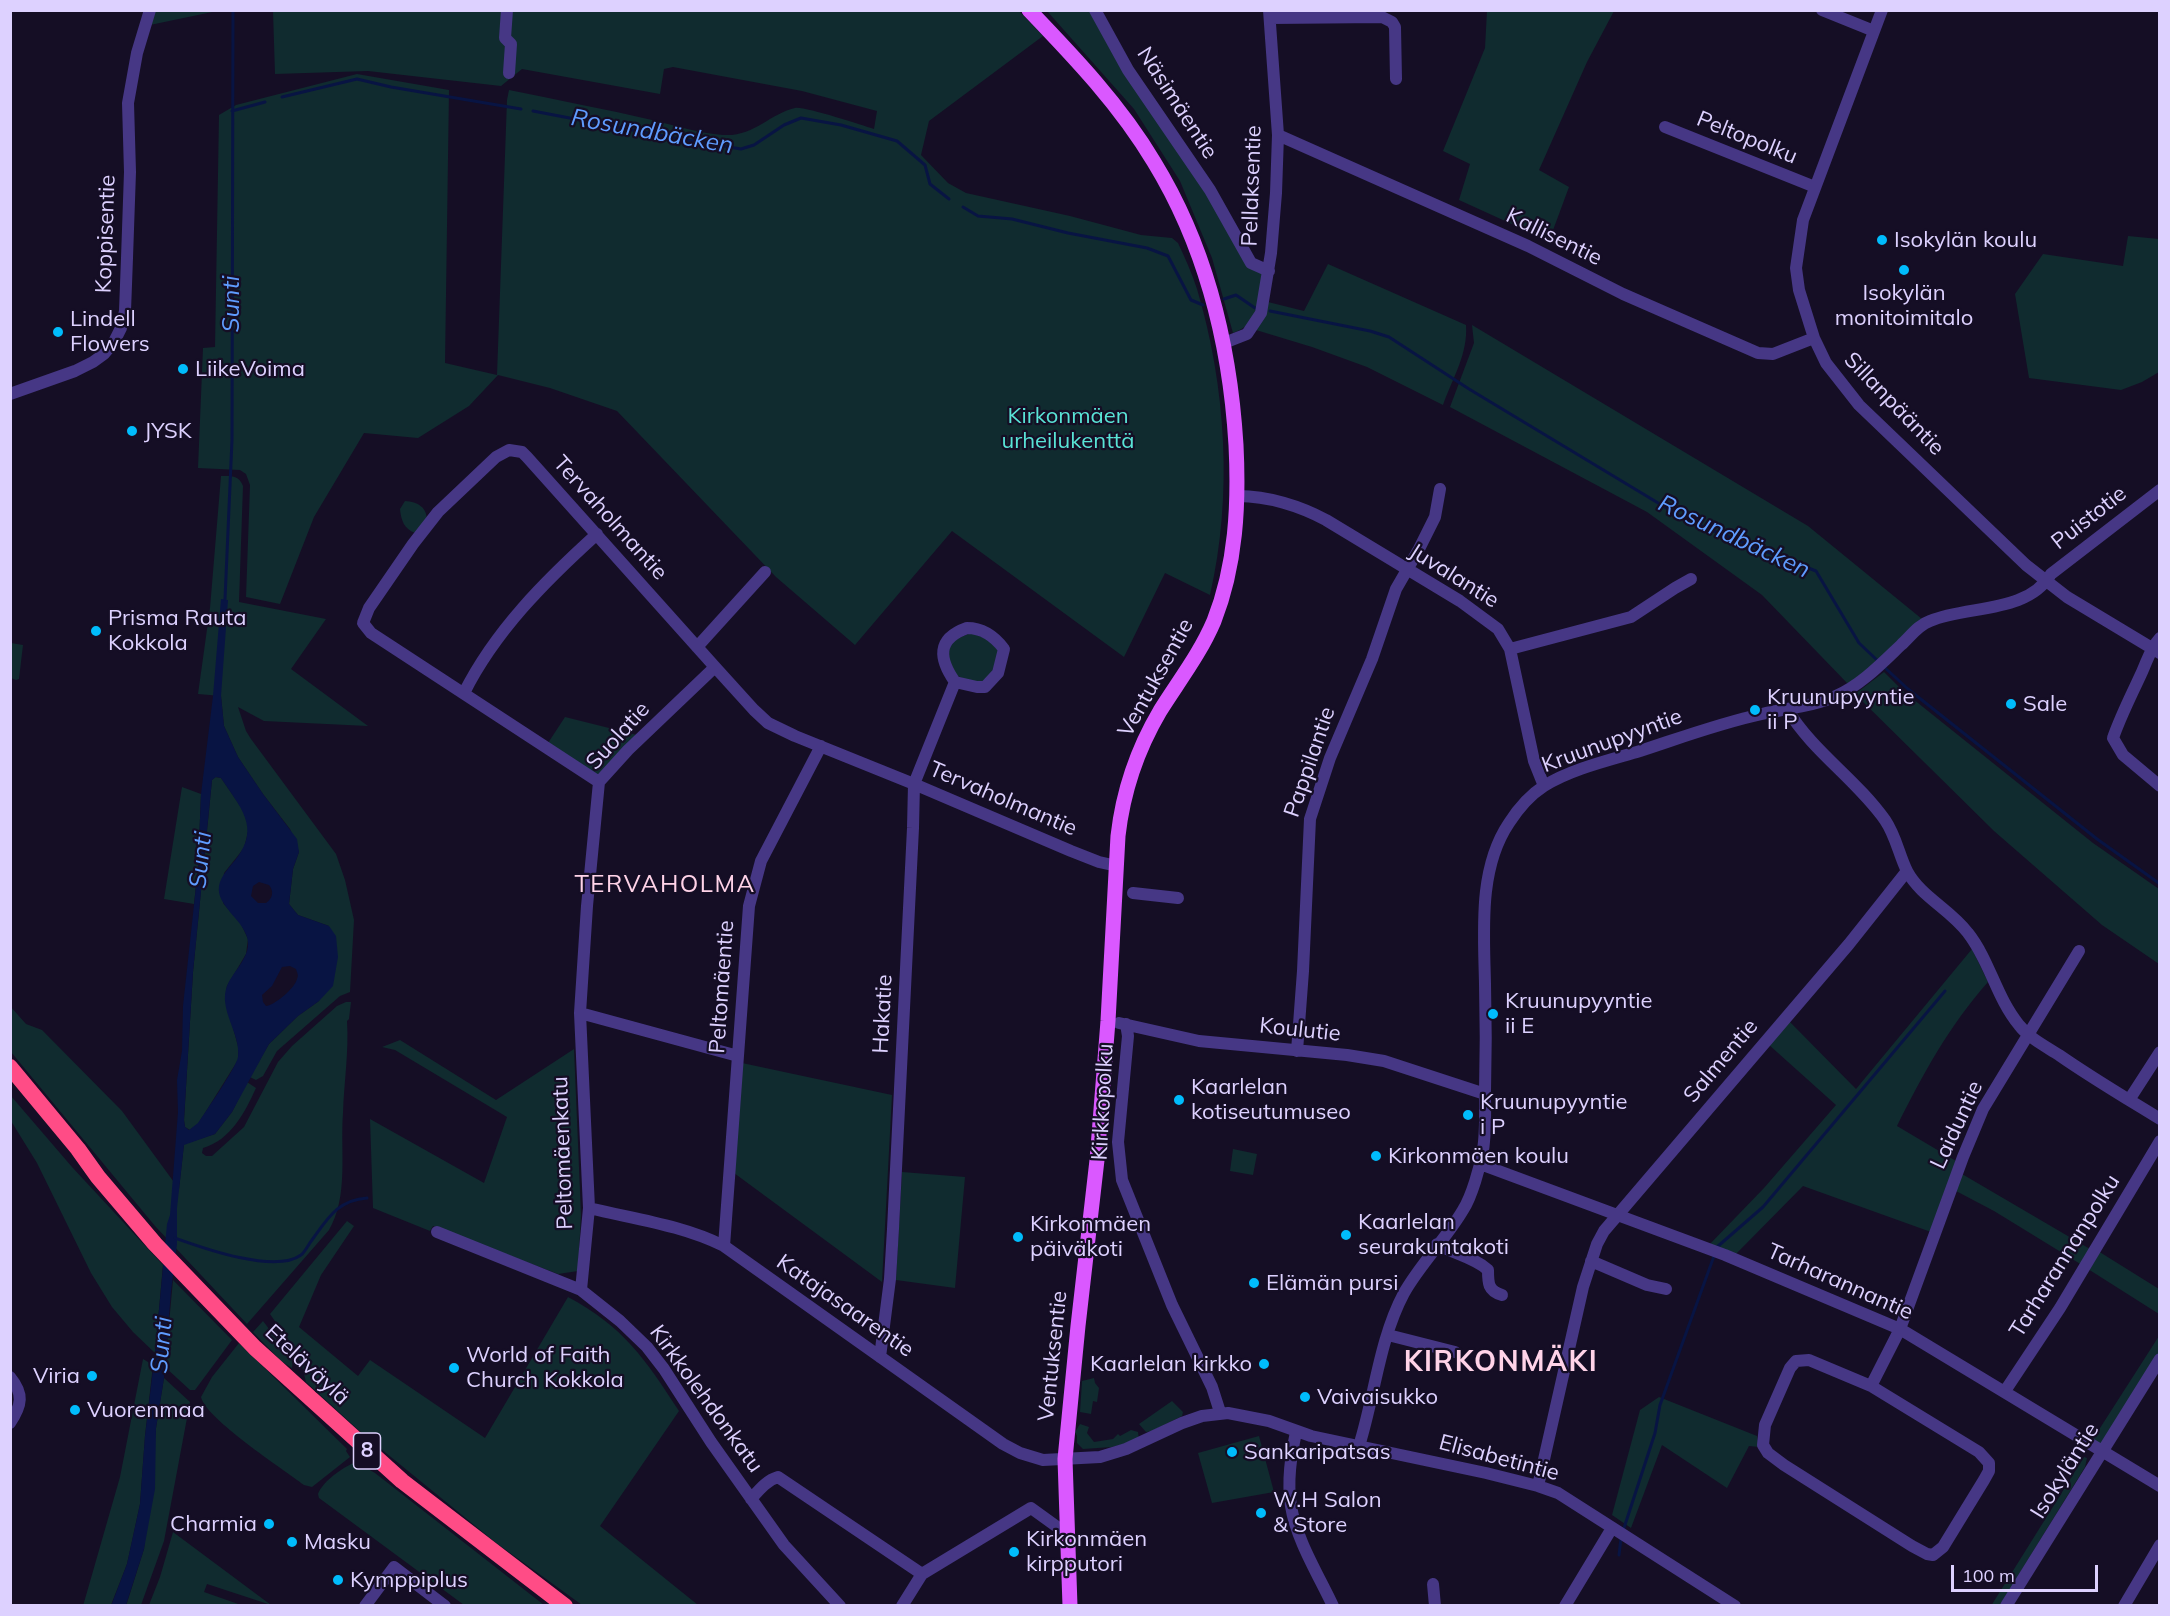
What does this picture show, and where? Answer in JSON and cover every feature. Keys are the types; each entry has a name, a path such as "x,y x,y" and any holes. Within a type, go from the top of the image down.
{"highway":[{"name":"Eteläväylä","path":"10,1067 78,1149 98,1178"},
{"name":"Eteläväylä","path":"10,1084 72,1154 98,1178 186,1278 255,1348 373,1456 456,1523 565,1605"}],"main road":[{"name":"Ventuksentie","path":"1029,10 1098,83 1117,107 1155,163 1188,229 1215,307 1224,343 1230,380 1238,496 1229,568 1223,592 1205,640 1150,729 1134,765 1121,811 1097,1160 1065,1459 1070,1605"}],"street":[{"name":"Koppisentie","path":"10,394 75,371 93,362 114,342 121,328 128,258 130,172 128,103 137,53 150,10"},
{"path":"507,10 505,38 512,44 509,73"},
{"name":"Näsimäentie","path":"1095,10 1128,70 1210,190 1251,263 1269,271"},
{"path":"1822,10 1874,32"},
{"name":"Sillanpääntie","path":"1882,10 1803,220 1796,268 1803,306 1826,363 1859,405 2026,565 2047,581"},
{"path":"1270,14 1382,17 1388,20 1395,27 1396,79"},
{"name":"Pellaksentie","path":"1224,343 1247,334 1254,326 1261,313 1269,271 1276,193 1278,135 1270,14"},
{"name":"Peltopolku","path":"1665,128 1815,187"},
{"name":"Kallisentie","path":"1278,135 1528,246 1623,294 1758,353 1773,354 1814,338"},
{"name":"Tervaholmantie","path":"599,782 371,633 363,623 369,608 413,543 438,512 496,457 509,450 522,452 528,457 715,667 768,723 1071,851 1117,866"},
{"name":"Pappilantie","path":"1297,1051 1310,819 1330,758 1372,659 1396,589 1435,517 1440,489"},
{"name":"Puistotie","path":"2047,581 2051,574 2160,490"},
{"name":"Juvalantie","path":"1238,496 1276,502 1310,512 1460,601 1489,621 1505,637 1510,649 1534,761 1544,786"},
{"path":"464,693 483,660 523,607 554,573 597,534"},
{"path":"697,647 765,573"},
{"path":"1510,649 1631,617 1691,579"},
{"path":"2047,581 2067,597 2157,646 2113,738 2123,755 2160,786"},
{"name":"Kruunupyyntie","path":"1359,1446 1388,1335 1404,1294 1437,1244 1466,1206 1480,1164 1485,1128 1486,1010 1483,936 1488,879 1498,843 1508,823 1544,786 1591,766 1707,729 1762,713 1787,710 1836,696 1875,670 1924,623 1952,613 1997,608 2013,603 2047,581"},
{"path":"973,628 986,632 998,640 1004,649 998,673 994,679 985,687 955,682 941,654 946,643 959,630 973,628"},
{"name":"Suolatie","path":"580,1013 599,782 628,750 715,667"},
{"name":"Hakatie","path":"880,1356 890,1279 893,1229 914,784 955,682"},
{"path":"1787,710 1797,726 1858,789 1887,823 1907,871 1920,889 1969,934 1983,956 2002,1000 2019,1025 2029,1035 2160,1119"},
{"name":"Peltomäentie","path":"724,1246 749,906 754,879 761,861 821,746"},
{"name":"Salmentie","path":"1538,1486 1581,1296 1591,1261 1604,1231 1855,936 1907,871"},
{"path":"1133,894 1178,898"},
{"name":"Laiduntie","path":"1871,1386 1900,1329 1972,1133 1983,1109 2079,951"},
{"path":"580,1013 738,1056"},
{"name":"Peltomäenkatu","path":"580,1013 589,1208 581,1290"},
{"name":"Koulutie","path":"1108,1021 1199,1041 1384,1061 1485,1094"},
{"name":"Kirkkopolku","path":"1126,1024 1128,1036 1118,1142 1122,1180 1172,1305 1212,1388 1220,1412"},
{"path":"2129,1100 2160,1052"},
{"name":"Tarharannanpolku","path":"2005,1391 2060,1308 2160,1141"},
{"name":"Tarharannantie","path":"1480,1164 1714,1251 1900,1329 2160,1486"},
{"name":"Katajasaarentie","path":"589,1208 677,1228 724,1246 1020,1454 1043,1460 1100,1456 1126,1449 1182,1423 1220,1412"},
{"name":"Kirkkolehdonkatu","path":"437,1232 581,1290 621,1321 647,1347 784,1545 840,1605"},
{"path":"1437,1244 1483,1265 1488,1270 1491,1290 1502,1295"},
{"path":"1591,1261 1647,1285 1666,1289"},
{"path":"1388,1335 1455,1352"},
{"name":"Isokyläntie","path":"2006,1605 2160,1359"},
{"path":"1809,1360 1871,1386 1979,1452 1989,1463 1989,1471 1984,1480 1943,1547 1934,1555 1912,1546 1784,1465 1768,1453 1763,1445 1766,1425 1790,1368 1797,1361 1809,1360"},
{"path":"10,1377 21,1393 21,1400 10,1422"},
{"name":"Elisabetintie","path":"1220,1412 1269,1422 1296,1432 1538,1486 1558,1493 1735,1605"},
{"path":"1296,1432 1289,1473 1291,1508 1306,1548 1333,1605"},
{"path":"751,1499 773,1478 778,1477 922,1574"},
{"path":"902,1605 922,1574 1031,1508 1067,1534"},
{"path":"1565,1605 1619,1533"},
{"path":"2124,1605 2160,1545"},
{"path":"365,1605 394,1568 445,1605"},
{"path":"1433,1584 1435,1605"}],"green space":[{"name":"Kirkonmäen urheilukenttä","path":"1018,10 1043,36 929,121 921,155 948,183 966,193 1070,216 1141,235 1172,238 1178,243 1195,283 1207,326 1220,402 1224,480 1222,519 1210,595 1165,573 1124,657 952,531 855,645 776,577 617,411 550,388 498,375 469,406 418,438 364,433 314,517 280,604 246,597 250,485 246,474 240,470 198,468 203,348 215,347 219,115 236,105 357,74 449,90 445,363 497,375 509,90 723,135 734,135 753,129 795,108 821,113 874,129 877,111 802,91 673,67 664,69 660,94 522,69 501,86 368,71 275,74 273,11"},
{"path":"155,11 217,11 150,25"},
{"path":"1047,11 1091,11 1265,274 1258,309 1254,317 1242,329 1233,333 1212,258 1180,181 1134,109"},
{"path":"1487,11 1614,11 1587,62 1539,170 1569,187 1549,241 1459,200 1470,164 1443,151 1485,48"},
{"path":"2128,236 2159,239 2159,372 2121,390 2029,378 2015,294 2043,254 2123,266"},
{"path":"1328,264 1466,325 1465,346 1443,405 1367,367 1256,330 1268,302 1304,311"},
{"path":"1472,325 1808,526 1922,619 1871,667 1848,684 1762,595 1647,512 1450,407 1474,343"},
{"path":"221,476 237,478 243,486 239,602 326,619 291,669 368,726 264,721 238,707 251,739 336,854 345,880 354,920 350,992 340,996 277,1051 263,1076 256,1080 250,1077 269,1044 298,1016 319,1001 329,926 298,915 289,904 293,869 299,852 290,829 238,757 224,726 221,696 198,694 210,608"},
{"path":"405,501 418,504 427,516 427,521 415,533 406,527 402,520 400,509"},
{"path":"971,633 988,639 999,651 991,677 984,683 967,680 956,674 952,670 948,657 947,647 956,639"},
{"path":"11,643 23,645 19,679 16,680 11,678"},
{"path":"1884,672 1903,691 2093,843 2159,889 2159,964 2102,925 1994,831 1855,694"},
{"path":"565,717 637,735 598,775 548,743"},
{"path":"215,777 221,778 243,810 249,828 244,848 224,873 223,903 241,924 248,939 246,954 227,986 225,999 238,1046 238,1060 198,1124 190,1130 185,1127 184,1120 193,972 212,780"},
{"path":"182,787 201,794 194,904 164,899"},
{"path":"1972,949 1988,982 1961,1016 1938,1051 1897,1126 1956,1161 1931,1232 1803,1186 1735,1255 1709,1245 1764,1188 1836,1105 1768,1044 1788,1020 1856,1089"},
{"path":"351,1002 347,1021 341,1188 335,1217 329,1230 247,1324 155,1226 11,1052 10,1006 26,1024 42,1030 122,1111 179,1189 184,1144 215,1134 232,1112 247,1082 256,1088 236,1124 222,1139 203,1148 202,1153 212,1156 244,1127 278,1062 292,1046 337,1006"},
{"path":"400,1040 496,1100 574,1049 581,1215 578,1271 558,1274 433,1226 430,1231 373,1208 370,1119 484,1183 507,1117 395,1050 382,1047"},
{"path":"742,1063 892,1095 882,1282 734,1173"},
{"path":"11,1096 72,1167 163,1265 155,1353 112,1307 91,1273 37,1163 11,1121"},
{"path":"1233,1149 1257,1154 1253,1175 1230,1171"},
{"path":"902,1172 965,1177 955,1288 896,1280"},
{"path":"1962,1174 2090,1249 2082,1265 1994,1211 1956,1191"},
{"path":"347,1221 354,1226 321,1275 299,1327 358,1376 370,1360 485,1438 568,1297 604,1320 632,1346 679,1411 600,1526 698,1605 582,1605 495,1542 364,1435 306,1382 294,1349 270,1314"},
{"path":"2098,1251 2159,1289 2159,1314 2088,1269"},
{"path":"173,1280 232,1340 195,1390 190,1390 165,1367"},
{"path":"263,1321 293,1360 292,1368 281,1361 253,1332"},
{"path":"2159,1336 2159,1352 2102,1445 2093,1439"},
{"path":"239,1343 347,1449 350,1457 312,1487 304,1485 230,1430 216,1418 201,1397 212,1377"},
{"path":"143,1359 153,1365 140,1504 127,1564 111,1605 83,1606 120,1477"},
{"path":"164,1378 190,1402 164,1541 141,1605 126,1606 144,1549 156,1428"},
{"path":"1094,1378 1099,1388 1097,1402 1093,1401 1091,1414 1080,1412 1082,1381"},
{"path":"1659,1397 1757,1436 1759,1447 1749,1446 1727,1488 1662,1445 1631,1528 1612,1515 1640,1410"},
{"path":"1172,1401 1183,1412 1182,1416 1146,1432 1139,1424"},
{"path":"1080,1424 1089,1427 1087,1433 1094,1442 1113,1439 1118,1434 1120,1436 1131,1430 1138,1432 1139,1440 1112,1447 1083,1449 1077,1443 1075,1432"},
{"path":"1259,1436 1274,1492 1212,1503 1198,1453"},
{"path":"2084,1457 2087,1458 2085,1467 2000,1605 1991,1606"},
{"path":"356,1462 375,1473 544,1605 464,1605 319,1498 318,1494 329,1479"},
{"path":"173,1532 271,1605 207,1584 204,1592 241,1605 149,1605"}],"water":[{"path":"221,599 228,600 221,696 224,726 238,757 297,839 299,852 293,869 289,904 298,915 329,926 336,936 338,957 333,986 269,1044 232,1112 215,1134 184,1145 164,1378 156,1428 155,1489 144,1549 126,1605 111,1606 127,1564 140,1504 167,1224 170,1215 183,1006 198,868 201,794 213,696","holes":["216,777 221,778 245,817 247,837 243,848 220,882 219,893 225,906 244,930 248,944 245,956 230,980 225,995 225,1004 236,1039 238,1057 227,1080 198,1123 189,1130 185,1127 184,1120 193,972 212,780","259,882 269,885 272,890 271,897 266,903 258,903 251,896 253,886","290,966 296,969 297,979 284,996 266,1006 262,995 272,986 282,967"]}],"waterway":[{"name":"Sunti","path":"225,599 232,440 233,10"},
{"name":"Rosundbäcken","path":"282,97 357,79 521,109"},
{"name":"Rosundbäcken","path":"232,111 265,102"},
{"name":"Rosundbäcken","path":"533,111 741,149 754,145 784,125 801,118 841,125 897,141 925,165 930,184 949,199"},
{"name":"Rosundbäcken","path":"963,207 978,216 1012,219 1068,233 1147,248 1168,256 1191,300 1203,305"},
{"path":"1224,299 1236,295 1255,308"},
{"name":"Rosundbäcken","path":"1270,311 1370,331 1389,337 1469,389 1688,521 1816,571 1859,643 1878,661"},
{"name":"Rosundbäcken","path":"1883,666 1908,689 2097,839 2160,884"},
{"path":"1717,1247 1763,1207 1945,991"},
{"path":"175,1238 203,1248 257,1261 289,1260 302,1254 323,1224 341,1206 357,1199 367,1198"},
{"path":"1623,1531 1655,1433 1660,1405 1714,1256"},
{"path":"1619,1555 1621,1538"}],"place":[{"name":"Isokylän koulu","path":"1882,240"},
{"name":"Isokylän monitoimitalo","path":"1904,270"},
{"name":"Lindell Flowers","path":"58,332"},
{"name":"LiikeVoima","path":"183,369"},
{"name":"JYSK","path":"132,431"},
{"name":"Prisma Rauta Kokkola","path":"96,631"},
{"name":"Sale","path":"2011,704"},
{"name":"Kruunupyyntie ii P","path":"1755,710"},
{"name":"Kruunupyyntie ii E","path":"1493,1014"},
{"name":"Kaarlelan kotiseutumuseo","path":"1179,1100"},
{"name":"Kruunupyyntie i P","path":"1468,1115"},
{"name":"Kirkonmäen koulu","path":"1376,1156"},
{"name":"Kaarlelan seurakuntakoti","path":"1346,1235"},
{"name":"Kirkonmäen päiväkoti","path":"1018,1237"},
{"name":"Elämän pursi","path":"1254,1283"},
{"name":"Kaarlelan kirkko","path":"1264,1364"},
{"name":"World of Faith Church Kokkola","path":"454,1368"},
{"name":"Viria","path":"92,1376"},
{"name":"Vaivaisukko","path":"1305,1397"},
{"name":"Vuorenmaa","path":"75,1410"},
{"name":"Sankaripatsas","path":"1232,1452"},
{"name":"W.H Salon & Store","path":"1261,1513"},
{"name":"Charmia","path":"269,1524"},
{"name":"Masku","path":"292,1542"},
{"name":"Kirkonmäen kirpputori","path":"1014,1552"},
{"name":"Kymppiplus","path":"338,1580"}],"district":[{"name":"TERVAHOLMA","path":"665,885"},
{"name":"KIRKONMÄKI","path":"1501,1363"}]}
